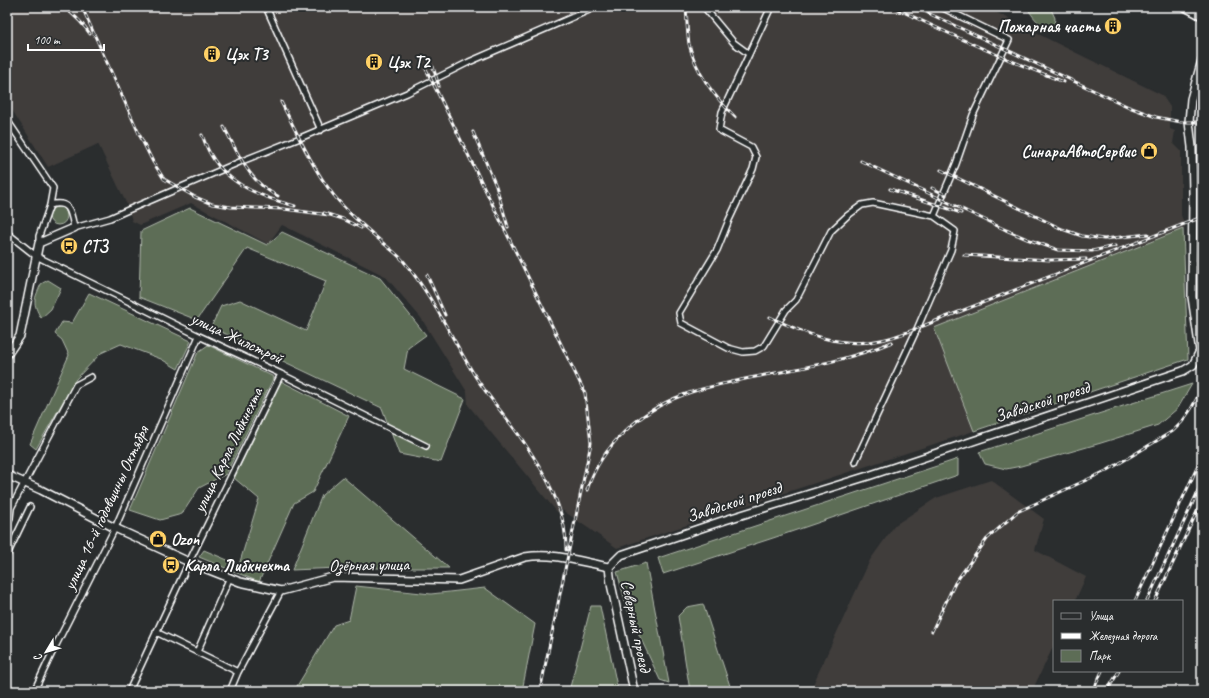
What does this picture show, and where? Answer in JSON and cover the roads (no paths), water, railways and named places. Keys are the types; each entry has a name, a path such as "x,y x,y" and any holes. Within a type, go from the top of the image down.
{"street":[{"path":"266,7 321,130"},
{"path":"39,243 74,228 110,218 242,161 321,130 407,93 469,62 596,7"},
{"path":"704,7 734,43 749,54"},
{"path":"771,7 722,112 719,130 751,147 756,157 753,169 729,220 717,250 679,313 681,323 728,348 743,352 755,351 764,346 786,310 796,300 831,231 847,216 862,205 873,203 934,216 954,231 951,250 917,329 856,462"},
{"path":"934,216 956,164 973,115 1009,40 941,7"},
{"path":"1185,7 1200,13"},
{"name":"Заводской проезд","path":"609,567 621,555 725,520 912,461 1183,371 1193,365 1200,351 1192,297 1193,193 1192,147 1189,122 1191,99 1202,60"},
{"path":"7,120 53,188 50,205 39,236 39,243 20,336 7,355"},
{"path":"50,205 57,203 64,204 71,211 74,228"},
{"name":"улица Жилстрой","path":"7,233 36,256 426,446"},
{"name":"улица 16-й годовщины Октября","path":"34,691 115,528 198,336"},
{"name":"улица Карла Либкнехта","path":"128,691 280,374"},
{"path":"7,523 10,518 9,509 76,385 91,377"},
{"name":"Озёрная улица","path":"7,475 115,528 189,562 240,582 281,591 333,577 459,580 525,557 536,555 568,559 609,567"},
{"path":"7,554 30,507"},
{"name":"Северный проезд","path":"609,567 611,584 634,691"},
{"path":"197,652 230,577"},
{"path":"230,691 238,672 281,591"},
{"path":"156,632 238,672"}],"railway":[{"path":"64,7 78,19 90,34"},
{"path":"82,7 141,138 153,162 164,179 195,197 212,204 231,207 284,209 329,215"},
{"path":"686,7 689,44 696,65 707,84 735,117"},
{"path":"893,7 1021,65 1064,82"},
{"path":"915,7 1129,107 1156,117 1181,122 1202,122"},
{"path":"433,67 439,86"},
{"path":"426,69 585,393 591,443 540,691"},
{"path":"281,102 309,158 329,189 354,218 400,257 415,276 425,290 475,376 521,438 542,470 559,509 563,523 566,550"},
{"path":"224,127 245,166 252,175 259,183 278,196"},
{"path":"473,132 496,186 508,227"},
{"path":"202,135 207,148 218,165 237,182 248,189 271,199 295,206"},
{"path":"861,161 1006,230 1058,250 1092,251 1115,246"},
{"path":"941,170 1062,229 1082,236 1104,239 1148,234"},
{"path":"932,188 946,195"},
{"path":"890,189 961,213"},
{"path":"324,213 343,219 361,228"},
{"path":"770,317 810,334 838,341 852,343 887,339 911,331 1202,217"},
{"path":"964,255 1050,260 1086,259"},
{"path":"427,275 445,315"},
{"path":"587,490 593,474 612,445 637,420 667,402 691,392 745,379 838,360 892,342"},
{"path":"932,631 955,583 987,539 1017,512 1108,470 1173,431 1182,422 1191,409 1202,389"},
{"path":"1135,600 1202,457"},
{"path":"1147,600 1202,483"},
{"path":"1155,600 1202,501"},
{"path":"1093,691 1102,672"},
{"path":"1107,691 1118,672"}],"place":[{"name":"Пожарная часть","path":"1113,26"},
{"name":"Цэх Т3","path":"212,54"},
{"name":"Цэх Т2","path":"374,62"},
{"name":"СинараАвтоСервис","path":"1149,151"},
{"name":"СТЗ","path":"69,246"},
{"name":"Ozon","path":"158,539"},
{"name":"Карла Либкнехта","path":"171,565"}]}
